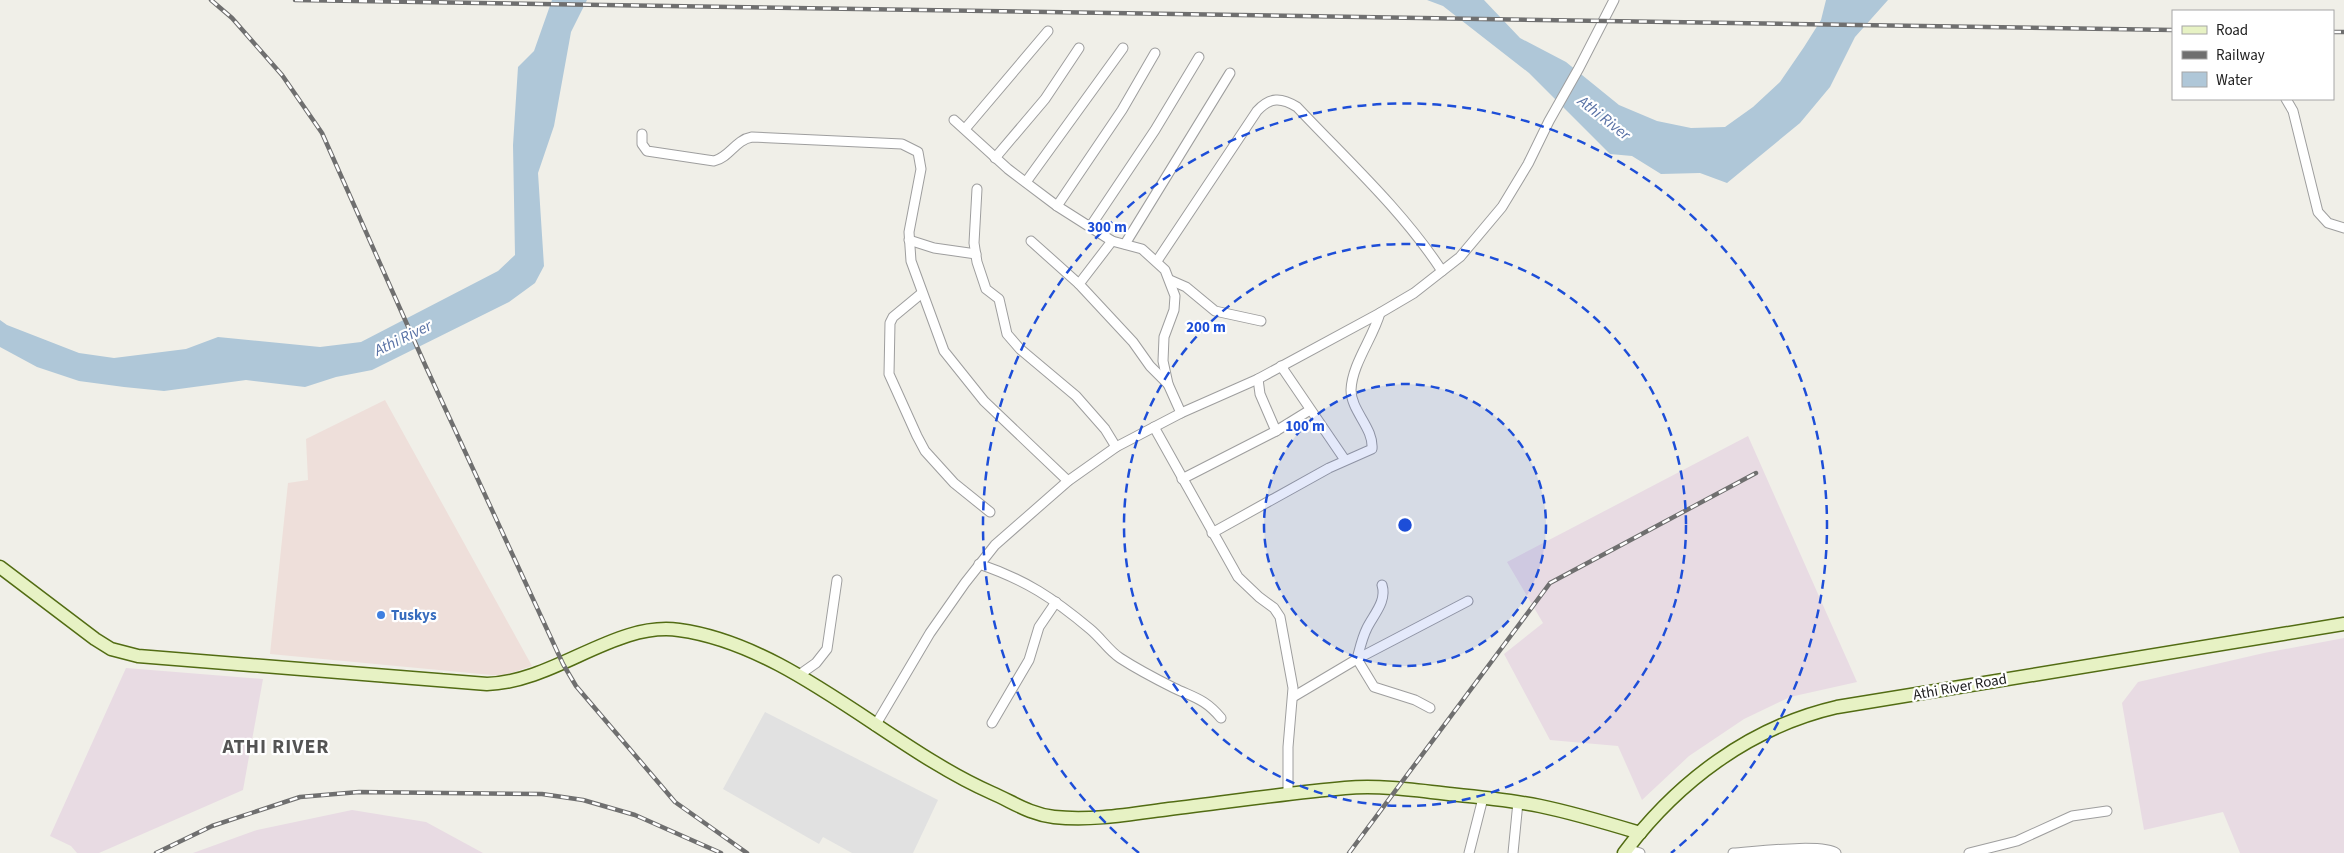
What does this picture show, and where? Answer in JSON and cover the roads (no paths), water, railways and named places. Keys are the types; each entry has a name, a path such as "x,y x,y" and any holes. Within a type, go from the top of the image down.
{"street":[{"path":"875,726 930,633 980,564 995,545 1068,481 1116,447 1181,413 1258,379 1380,314 1414,293 1460,257 1502,207 1528,164 1549,120 1579,68 1614,0"},
{"path":"965,129 1048,31"},
{"path":"996,158 1045,99 1079,48"},
{"path":"1026,182 1123,48"},
{"path":"1057,206 1122,110 1154,53"},
{"path":"1090,227 1155,130 1199,57"},
{"path":"1125,244 1230,74"},
{"path":"1157,261 1257,111 1266,102 1279,99 1297,106 1400,216 1418,237 1442,271"},
{"path":"2287,100 2293,111 2318,212 2328,223 2344,228"},
{"path":"954,120 996,158 1057,206 1112,241 1142,249 1157,261 1170,280 1174,304 1164,337 1163,354 1168,384 1181,413"},
{"path":"642,134 642,144 647,150 714,161 722,159 740,141 752,137 902,144 918,152 921,169 909,240 911,261 938,337 954,366 976,389 984,401 1068,481"},
{"path":"977,189 974,242 976,254 983,284 999,300 1005,328 1011,340 1076,396 1105,429 1116,447"},
{"path":"909,240 934,248 976,254"},
{"path":"1031,241 1079,284 1133,342 1150,366 1168,384"},
{"path":"1079,284 1112,241"},
{"path":"1170,280 1186,288 1215,311 1261,321"},
{"path":"922,293 893,317 890,323 889,374 925,450 954,483 990,512"},
{"path":"1212,533 1345,460 1372,449 1371,438 1351,391 1358,368 1380,314"},
{"path":"1281,366 1345,460"},
{"path":"1258,379 1260,394 1276,431"},
{"path":"1182,479 1276,431 1310,410"},
{"path":"1154,427 1238,577 1277,612 1288,652 1293,697 1288,742 1288,795"},
{"path":"980,564 1022,580 1056,602 1091,630 1118,657 1176,689 1201,699 1209,704 1221,718"},
{"path":"0,567 95,639 111,649 138,656 504,684 543,673 620,639 668,629 702,635 752,652 799,676 953,774 1035,814 1081,818 1121,816 1346,788 1388,788 1518,802 1585,816 1640,833"},
{"path":"799,676 816,662 827,649 837,580"},
{"path":"1382,585 1383,598 1367,628 1357,659 1374,687 1415,700 1430,708"},
{"path":"1293,697 1357,659 1468,601"},
{"path":"992,723 1029,660 1039,627 1056,602"},
{"name":"Athi River Road","path":"1625,851 1686,786 1728,753 1765,731 1814,712 2078,666 2344,624"},
{"path":"1469,853 1483,798"},
{"path":"1513,853 1518,802"},
{"path":"1969,853 2017,841 2072,816 2107,811"},
{"path":"1733,853 1803,848 1827,849 1836,853"},
{"path":"1625,851 1640,853"}],"water":[{"name":"Athi River","path":"552,0 587,0 571,32 554,126 538,173 544,266 535,283 509,302 372,370 336,377 305,387 246,380 164,391 124,387 79,381 37,367 0,347 0,320 7,325 79,353 114,358 186,349 218,337 320,347 361,342 498,271 515,255 513,145 518,67 534,51"},
{"name":"Athi River","path":"1427,0 1484,0 1520,38 1566,62 1619,105 1657,121 1691,128 1725,127 1753,107 1780,82 1821,20 1826,0 1888,0 1855,37 1830,87 1800,123 1727,183 1700,173 1661,174 1632,156 1610,154 1529,73 1443,6"}],"railway":[{"path":"211,0 232,18 282,75 322,133 426,367 563,664 576,686 675,802 747,853"},
{"path":"295,0 2172,30"},
{"path":"2334,32 2344,32"},
{"path":"1349,853 1550,583 1756,473"},
{"path":"156,853 212,826 300,797 359,792 542,794 583,800 635,815 721,853"}],"place":[{"name":"Tuskys","path":"381,615"}],"district":[{"name":"ATHI RIVER","path":"276,747"}]}
